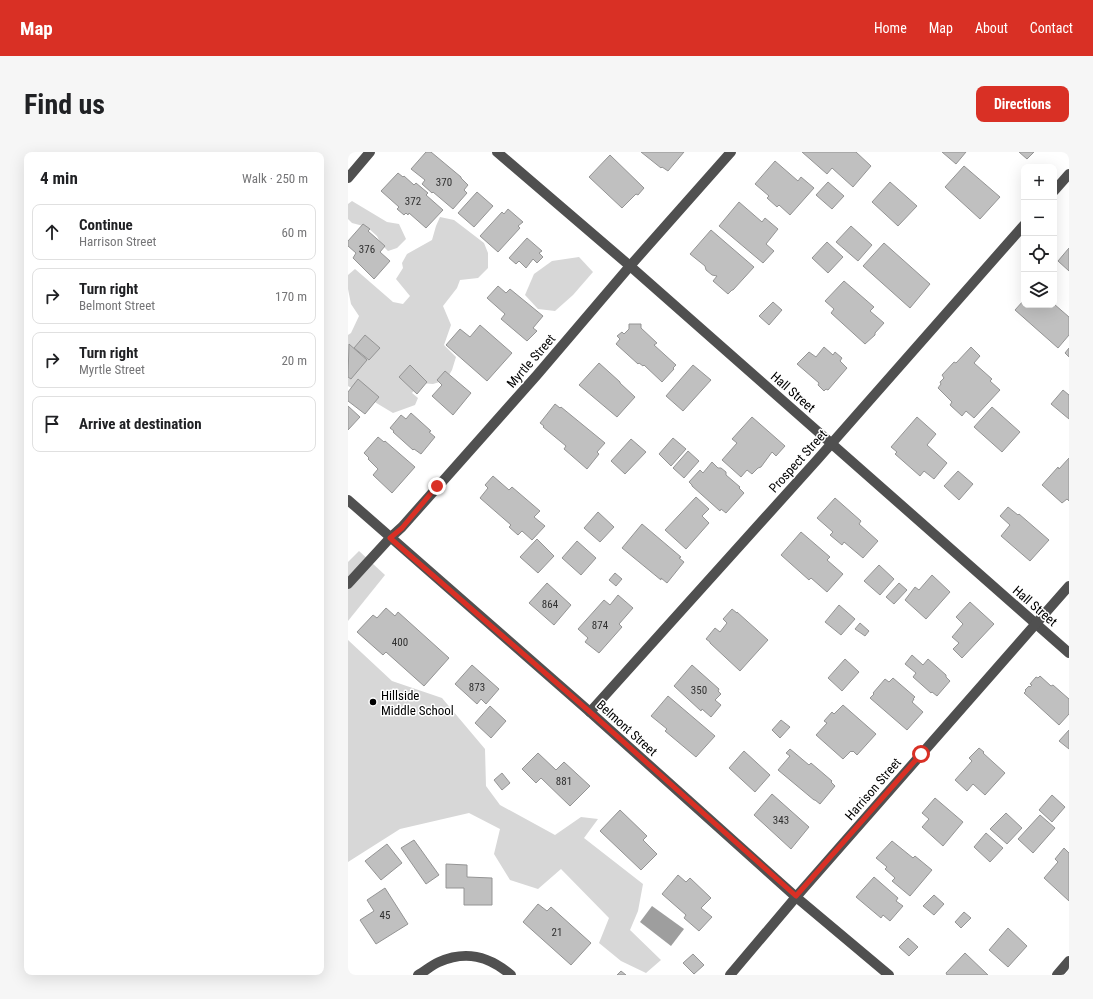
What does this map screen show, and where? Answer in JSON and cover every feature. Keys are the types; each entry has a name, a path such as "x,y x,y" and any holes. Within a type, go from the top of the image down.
{"street":[{"path":"348,178 370,152"},
{"name":"Hall Street","path":"497,152 630,266 1069,653"},
{"name":"Myrtle Street","path":"348,584 390,538 402,528 731,152"},
{"path":"1057,188 1069,174"},
{"name":"Prospect Street","path":"590,712 601,702 832,443 1021,228"},
{"name":"Belmont Street","path":"348,500 590,712 796,896 889,975"},
{"name":"Harrison Street","path":"730,975 796,896 1069,586"},
{"path":"418,975 439,962 459,956 476,956 487,960 510,975"},
{"path":"1057,975 1069,961"}],"shaded area":[{"path":"352,201 387,222 399,224 406,239 397,248 388,251 381,244 377,236 367,227 352,223 348,219 348,204"},
{"path":"440,217 454,220 484,243 488,253 488,268 478,278 460,280 457,288 443,306 451,325 444,345 456,357 452,370 446,380 433,384 420,383 412,393 418,398 415,405 393,413 348,386 348,335 351,333 359,316 351,304 348,289 348,275 355,269 393,302 403,304 410,296 396,279 403,268 402,263 407,254 432,240"},
{"path":"579,257 593,272 573,295 555,311 538,309 525,295 534,274 552,261"},
{"path":"359,551 385,575 348,621 348,562"},
{"path":"348,640 392,681 442,698 485,749 486,786 500,805 555,835 581,817 598,819 584,838 643,884 638,911 630,930 661,960 646,973 621,961 599,943 609,918 561,869 538,889 510,880 494,854 500,829 469,813 400,829 348,862"},
{"path":"652,906 684,929 671,946 640,922"}],"building":[{"path":"426,152 431,152 461,177 468,185 464,190 467,193 453,209 422,184 425,180 411,169"},
{"path":"641,152 684,152 668,171 662,167 661,168"},
{"path":"802,152 856,152 871,166 853,187 832,168 827,174"},
{"path":"942,152 966,152 956,164"},
{"path":"1019,152 1034,152 1027,159"},
{"path":"610,155 644,188 622,208 589,177"},
{"path":"775,161 798,181 801,177 814,188 790,215 779,205 777,207 767,198 769,196 755,184"},
{"path":"964,166 1000,197 980,219 945,187"},
{"path":"398,173 414,185 416,183 428,193 426,195 443,210 426,228 409,213 408,215 406,213 404,215 397,209 399,207 381,191"},
{"path":"828,182 844,196 832,209 816,195"},
{"path":"890,182 917,206 898,226 872,202"},
{"path":"477,192 493,206 474,227 458,213"},
{"path":"739,202 762,222 765,218 778,229 766,244 774,251 763,263 719,226"},
{"path":"508,209 523,222 518,226 520,228 498,252 480,236 502,212 504,214"},
{"path":"363,224 370,229 368,231 385,246 380,252 390,261 374,279 353,258 356,253 348,246 348,241"},
{"path":"851,226 872,245 858,261 836,242"},
{"path":"711,230 754,267 728,294 713,281 717,276 712,275 706,270 705,266 690,254"},
{"path":"527,238 542,251 539,253 543,257 537,263 533,259 526,268 519,261 516,264 509,258"},
{"path":"827,242 843,257 828,273 812,258"},
{"path":"884,243 930,284 910,308 863,266"},
{"path":"1069,248 1069,271 1058,261"},
{"path":"844,281 874,307 870,311 884,323 875,335 865,344 831,313 834,309 825,301"},
{"path":"498,286 506,293 510,289 543,316 533,328 537,331 527,341 501,319 505,314 487,298"},
{"path":"773,302 782,310 769,325 759,316"},
{"path":"1021,303 1021,308 1057,308 1057,307 1069,317 1069,335 1058,348 1015,310"},
{"path":"629,324 641,324 641,328 657,343 654,345 676,365 662,382 644,365 638,364 616,344 620,339 617,336 622,332 624,334 629,329"},
{"path":"480,325 512,353 487,381 446,345 460,329 470,337"},
{"path":"365,335 380,348 369,360 354,348"},
{"path":"349,344 367,360 351,379 348,377"},
{"path":"824,347 833,355 835,352 842,358 840,361 847,368 828,390 826,389 824,391 818,385 819,383 797,364 809,352 816,357"},
{"path":"971,347 980,356 974,363 992,379 990,381 1000,390 974,418 966,411 962,416 950,405 952,402 938,388 941,384 940,382 944,378 942,375"},
{"path":"1069,348 1069,357 1065,353"},
{"path":"599,363 635,397 617,417 579,385"},
{"path":"410,365 427,382 417,394 399,377"},
{"path":"693,365 711,380 683,411 666,396"},
{"path":"445,371 471,393 453,415 432,396 442,385 437,380"},
{"path":"358,379 379,397 365,414 348,401 348,392"},
{"path":"1063,390 1069,395 1069,419 1051,404"},
{"path":"555,404 560,408 561,407 605,443 597,452 599,454 587,469 564,449 566,446 540,423"},
{"path":"348,406 360,417 348,430"},
{"path":"992,407 1020,432 1002,452 974,427"},
{"path":"411,413 431,431 429,432 435,437 421,454 414,449 413,450 390,428 401,415 406,419"},
{"path":"752,417 785,446 776,456 772,452 761,467 752,474 747,470 741,477 722,460 737,443 732,439"},
{"path":"917,417 936,434 927,445 947,463 934,479 924,471 920,476 895,454 897,452 891,447"},
{"path":"378,437 384,442 385,441 415,467 392,493 373,475 378,469 364,453"},
{"path":"673,438 686,449 671,466 659,454"},
{"path":"631,439 646,452 625,474 611,461"},
{"path":"688,451 699,461 684,478 673,468"},
{"path":"1069,458 1069,501 1067,499 1062,503 1042,485 1058,467 1059,469"},
{"path":"712,462 718,468 721,468 726,472 726,475 740,487 739,488 744,493 726,513 721,509 720,511 689,482 700,470 703,473"},
{"path":"958,471 973,484 959,500 944,486"},
{"path":"493,476 509,490 512,487 540,511 534,517 545,526 532,540 522,531 518,535 509,527 511,525 480,498 488,488 485,485"},
{"path":"696,497 709,509 702,516 709,523 686,549 665,530"},
{"path":"835,498 861,521 859,524 878,541 863,558 844,542 842,545 830,535 833,532 817,518"},
{"path":"1008,507 1018,515 1019,514 1049,540 1030,561 1001,536 1010,525 1000,516"},
{"path":"598,512 614,527 600,542 584,528"},
{"path":"642,524 681,557 679,558 684,562 667,583 661,578 661,580 622,548"},
{"path":"801,532 830,557 827,560 843,574 827,592 811,578 809,580 781,555"},
{"path":"537,539 554,556 538,573 520,557"},
{"path":"577,541 596,558 581,575 562,558"},
{"path":"879,565 894,579 880,595 864,581"},
{"path":"615,573 622,579 616,586 609,580"},
{"path":"932,575 950,592 926,619 905,600 915,587 919,590"},
{"path":"547,583 571,605 554,625 529,603"},
{"path":"899,583 907,590 894,604 886,597"},
{"path":"618,595 633,608 619,624 622,627 599,653 585,642 588,638 578,629 604,600 610,605"},
{"path":"970,602 994,624 962,658 953,649 959,643 952,637 963,624 956,617"},
{"path":"839,605 855,619 841,635 825,622"},
{"path":"386,608 395,616 398,612 449,658 424,686 386,652 383,655 357,632 373,615 377,618"},
{"path":"732,609 768,640 740,671 706,639 715,628 720,632 727,623 723,619"},
{"path":"860,623 869,631 865,636 855,629"},
{"path":"912,655 923,665 928,659 946,675 950,681 937,696 932,692 931,693 913,677 916,673 905,664"},
{"path":"845,659 859,672 842,691 828,678"},
{"path":"472,665 499,689 486,704 481,699 477,704 455,684"},
{"path":"692,665 719,689 718,691 721,694 715,700 721,705 711,717 702,709 701,711 674,686"},
{"path":"1040,676 1069,699 1069,714 1059,725 1024,693 1029,686 1030,687 1032,685 1030,684 1036,677 1038,678"},
{"path":"893,678 915,697 912,702 923,712 907,730 870,698 885,679 889,682"},
{"path":"668,696 715,736 696,757 665,731 667,729 651,716"},
{"path":"843,705 876,734 857,755 851,751 843,759 816,735 827,723 824,721 832,712 834,714"},
{"path":"490,706 506,721 491,738 475,723"},
{"path":"781,720 790,727 780,738 772,730"},
{"path":"1069,730 1069,749 1059,741"},
{"path":"979,748 1005,773 985,795 973,784 967,791 955,780 972,761 969,758"},
{"path":"790,749 809,765 811,763 832,781 831,782 835,786 820,804 778,770 790,756 786,753"},
{"path":"744,751 770,775 755,792 729,768"},
{"path":"538,753 556,770 564,762 590,786 570,806 541,778 536,783 522,769"},
{"path":"502,773 510,783 502,790 494,780"},
{"path":"772,794 809,827 791,849 754,815"},
{"path":"1052,795 1065,807 1052,822 1039,810"},
{"path":"935,798 963,822 943,846 922,827 929,819 922,813"},
{"path":"620,810 647,836 643,840 657,854 641,870 600,831"},
{"path":"1006,813 1022,828 1007,844 990,829"},
{"path":"1040,815 1055,828 1033,853 1018,839"},
{"path":"986,833 1003,848 990,862 974,847"},
{"path":"414,840 439,875 426,884 401,848"},
{"path":"892,841 913,858 915,856 932,870 910,896 892,881 895,878 885,869 887,867 876,858"},
{"path":"387,844 402,863 381,880 365,861"},
{"path":"1064,848 1069,853 1069,901 1044,878 1058,862 1055,859"},
{"path":"446,864 467,865 467,877 492,878 492,905 464,905 464,888 446,888"},
{"path":"678,875 686,882 690,878 711,898 701,908 712,917 699,931 684,918 686,915 662,894"},
{"path":"874,877 898,898 896,901 903,906 890,921 883,915 881,918 856,897"},
{"path":"385,888 408,924 376,944 360,920 374,911 367,900"},
{"path":"934,895 944,904 934,915 923,906"},
{"path":"538,904 547,911 551,907 591,943 571,965 523,922"},
{"path":"964,912 971,918 961,928 955,922"},
{"path":"1008,928 1027,946 1008,967 989,950"},
{"path":"908,938 918,947 909,956 899,947"},
{"path":"965,953 988,975 947,975 946,973"},
{"path":"693,954 704,965 694,974 683,963"},
{"path":"621,971 626,975 617,975"}],"place":[{"name":"Hillside Middle School","path":"373,702"}],"route":[{"path":"437,486 402,528 390,538 590,712 796,896 921,754"}]}
